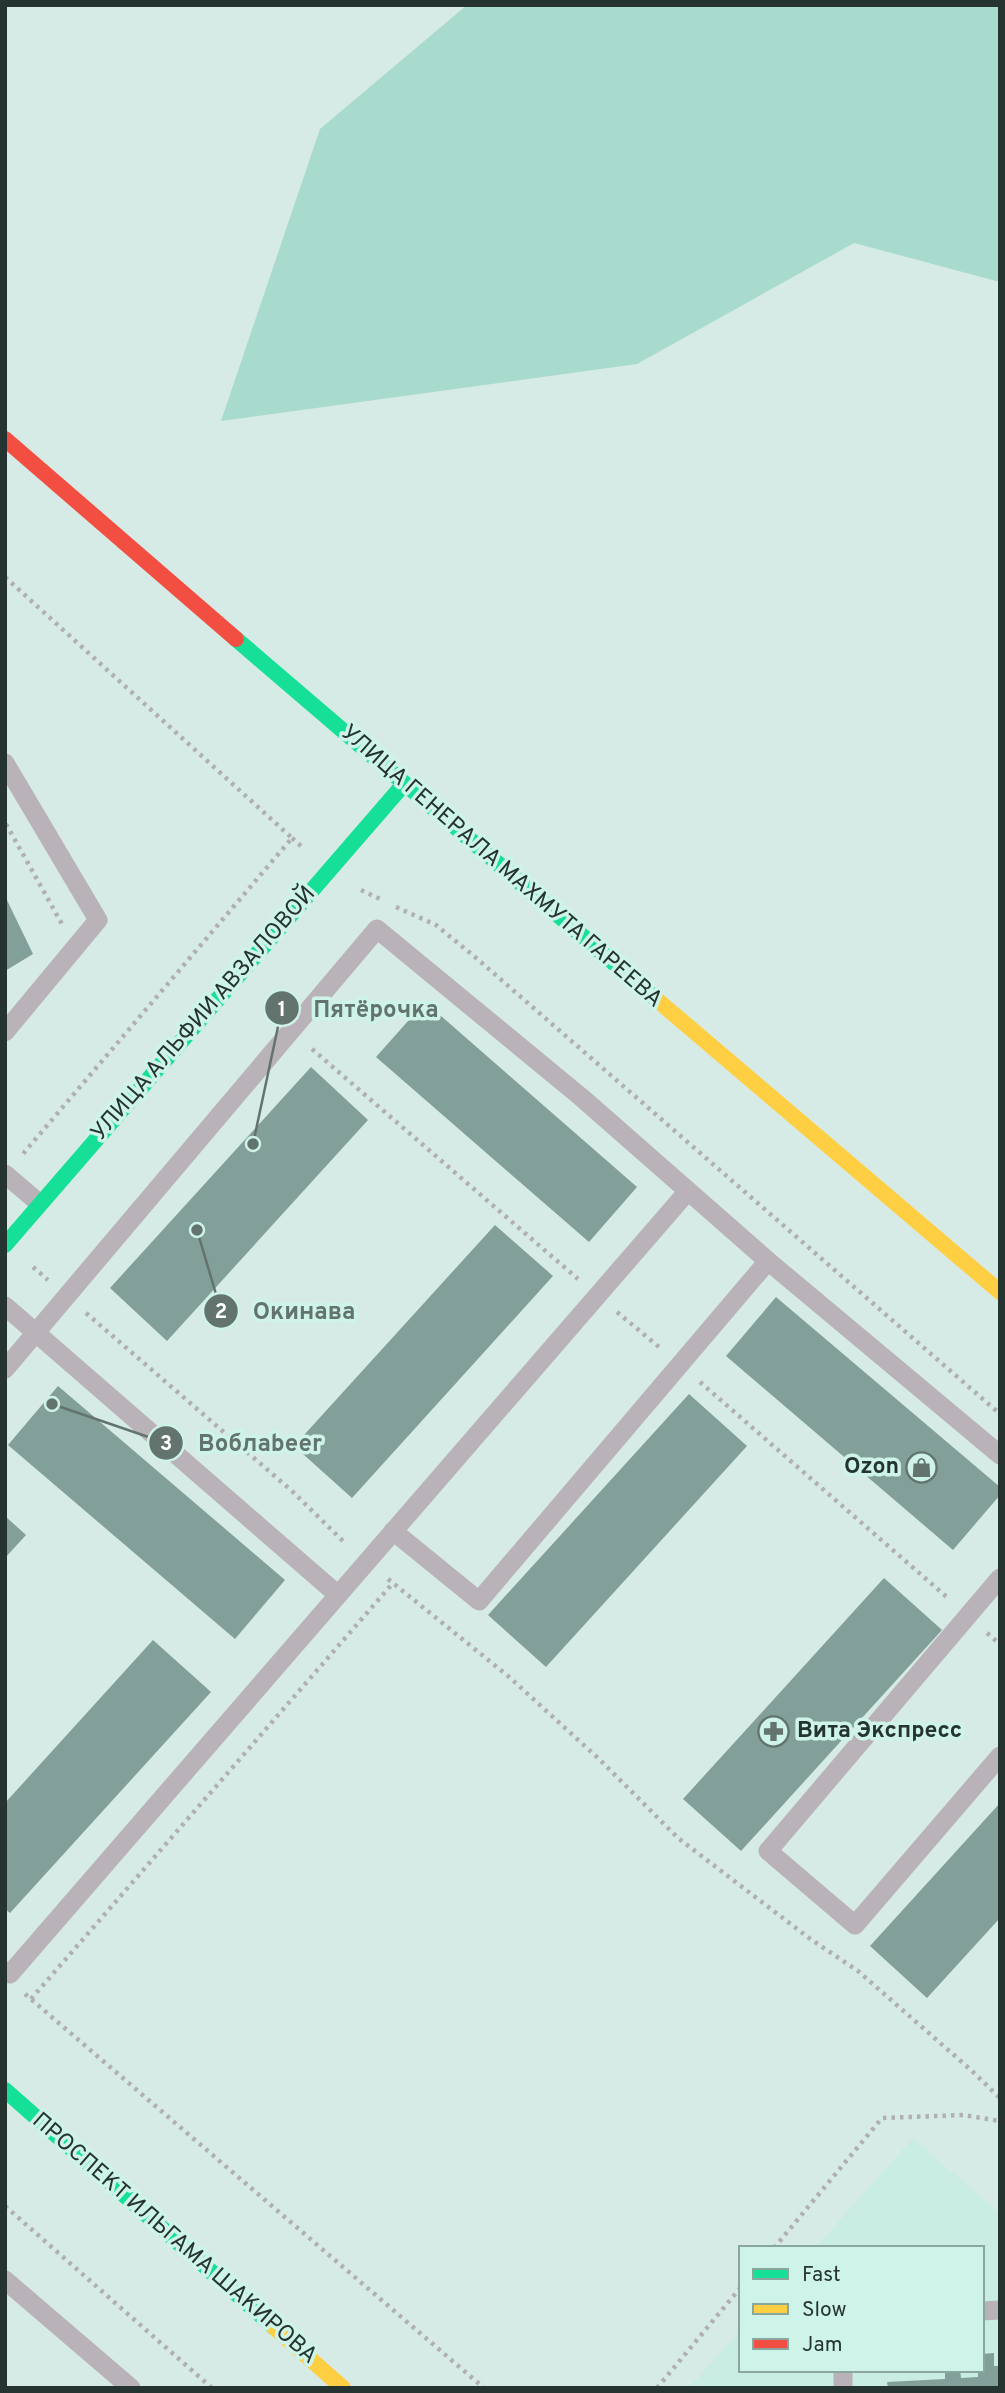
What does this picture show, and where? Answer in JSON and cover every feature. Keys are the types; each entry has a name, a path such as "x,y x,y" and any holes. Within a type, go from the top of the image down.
{"street":[{"name":"УЛИЦА ГЕНЕРАЛА МАХМУТА ГАРЕЕВА","path":"5,439 404,784 1000,1292"},
{"name":"УЛИЦА АЛЬФИИ АВЗАЛОВОЙ","path":"5,1245 404,784"},
{"name":"ПРОСПЕКТ ИЛЬГАМА ШАКИРОВА","path":"5,2090 343,2388"}],"lane":[{"path":"5,762 98,920 5,1032"},
{"path":"5,1369 377,929 581,1097 768,1261 1000,1455"},
{"path":"5,1174 39,1203"},
{"path":"5,1970 10,1974 688,1191"},
{"path":"393,1531 479,1601 768,1261"},
{"path":"5,1306 338,1595"},
{"path":"1000,1578 768,1851 855,1925 1000,1756"},
{"path":"5,2280 131,2388"}],"path":[{"path":"5,577 292,838 5,1174"},
{"path":"5,824 66,932"},
{"path":"372,895 436,925 456,941 1000,1414"},
{"path":"291,1031 968,1615"},
{"path":"30,1265 292,1491 366,1563 508,1676 598,1758 678,1838 809,1938 858,1971 1000,2098"},
{"path":"32,1999 393,1583"},
{"path":"20,1990 484,2388"},
{"path":"776,2246 882,2118 963,2115 1000,2121"},
{"path":"5,2206 212,2388"},
{"path":"657,2388 739,2289"}],"shaded area":[{"path":"467,5 1000,5 1000,282 854,243 637,364 221,421 320,129"},
{"path":"913,2138 1000,2214 1000,2388 689,2388 739,2332 739,2372 984,2372 984,2246 817,2246"}],"building":[{"path":"5,896 33,954 5,971"},
{"path":"425,1002 637,1187 589,1242 376,1057"},
{"path":"311,1067 368,1120 167,1341 110,1288"},
{"path":"495,1225 553,1276 352,1498 294,1446"},
{"path":"776,1297 1000,1487 1000,1495 953,1550 726,1356"},
{"path":"58,1386 285,1580 235,1639 8,1445"},
{"path":"689,1394 747,1446 546,1667 488,1615"},
{"path":"5,1516 26,1535 5,1558"},
{"path":"884,1578 942,1630 741,1851 683,1799"},
{"path":"153,1640 211,1692 10,1913 5,1909 5,1803"},
{"path":"1000,1803 1000,1918 927,1998 870,1946"},
{"path":"994,2353 994,2366 1000,2366 1000,2388 888,2388 887,2382 945,2379 945,2372 960,2372 961,2378 978,2377 978,2372 984,2372 984,2354"}],"traffic: fast":[{"path":"236,639 656,999"},
{"path":"5,1245 404,784"},
{"path":"5,2090 274,2327"}],"traffic: slow":[{"path":"656,999 1000,1292"},
{"path":"274,2327 343,2388"}],"traffic: jam":[{"path":"5,439 236,639"}],"place":[{"name":"Пятёрочка","path":"253,1144"},
{"name":"Окинава","path":"197,1230"},
{"name":"Воблаbeer","path":"52,1404"},
{"name":"Ozon","path":"922,1467"},
{"name":"Вита Экспресс","path":"774,1731"}]}
